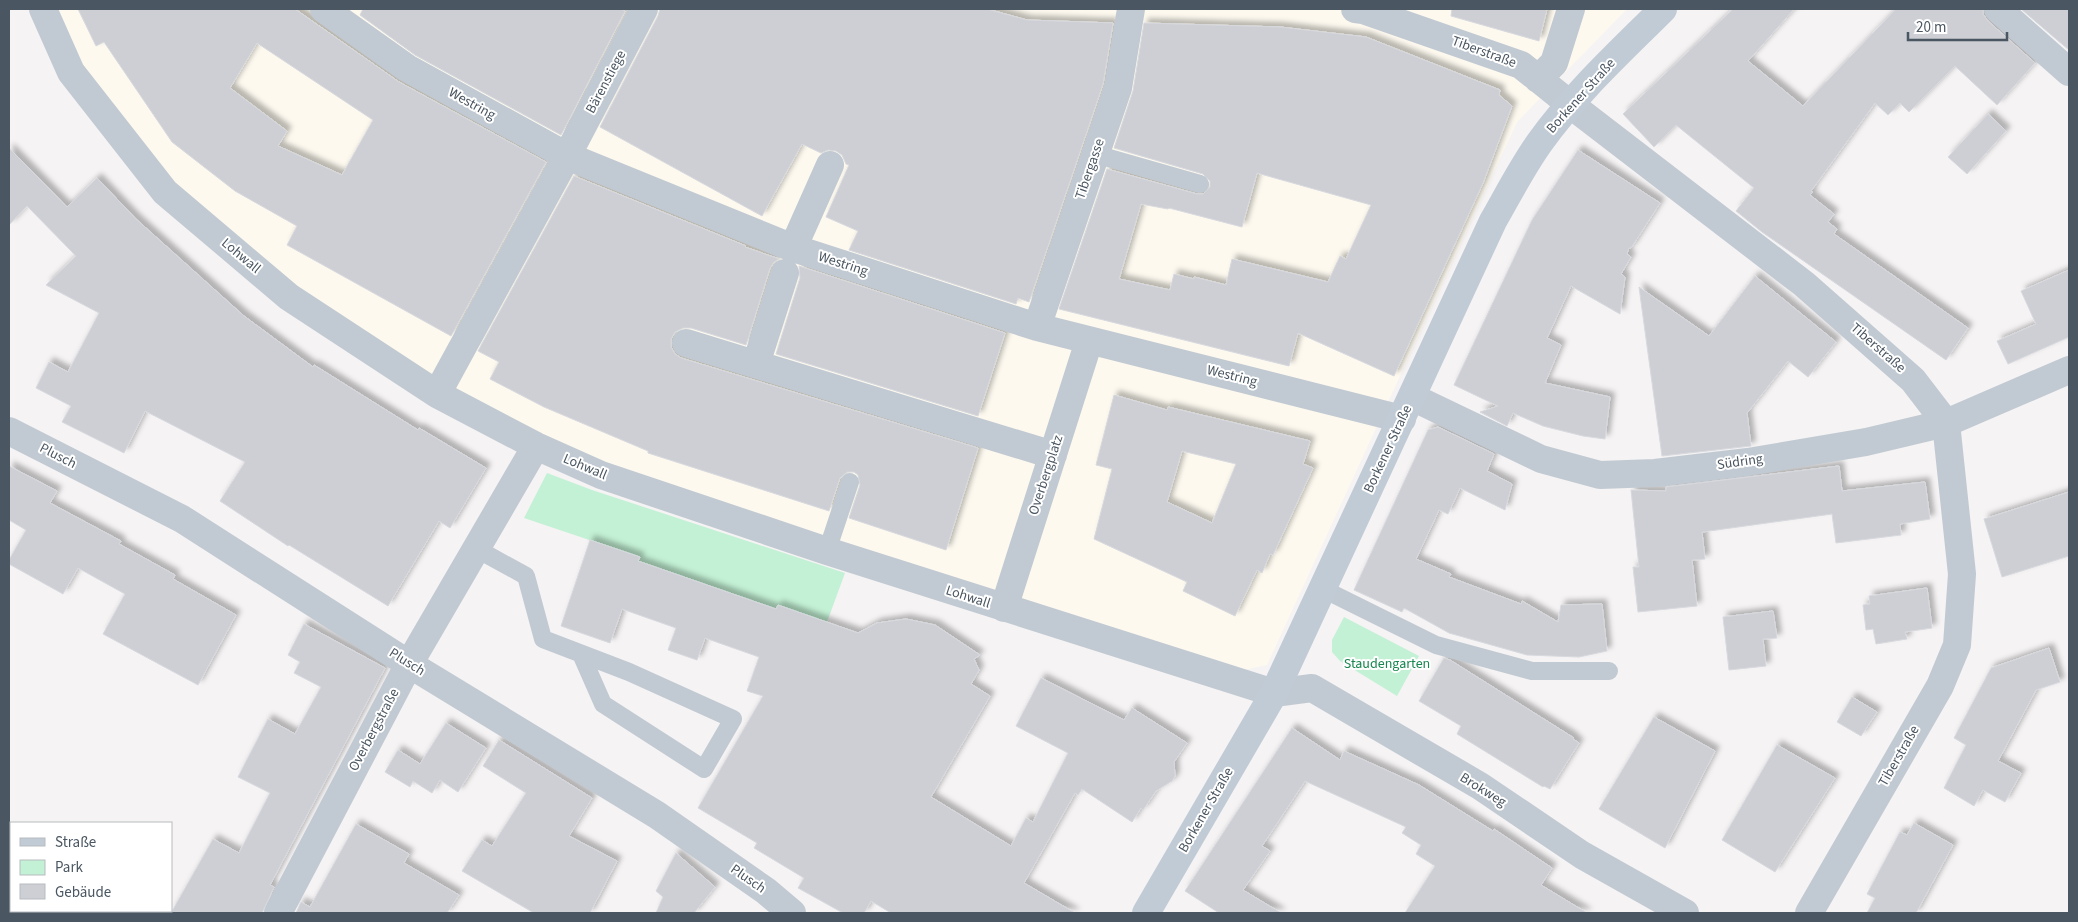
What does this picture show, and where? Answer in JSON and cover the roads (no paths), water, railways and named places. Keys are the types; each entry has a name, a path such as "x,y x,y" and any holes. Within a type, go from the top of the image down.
{"street":[{"name":"Lohwall","path":"43,9 71,72 165,192 289,297 438,394 536,446 602,475 827,551 1274,693"},
{"name":"Westring","path":"324,9 408,68 567,156 789,261 1089,341 1407,408"},
{"name":"Bärenstiege","path":"438,394 644,9"},
{"name":"Tibergasse","path":"1037,327 1118,88 1131,9"},
{"name":"Tiberstraße","path":"1355,9 1422,29 1521,64 1570,105 1804,284 1913,380 1946,423 1962,574 1957,645 1940,686 1809,913"},
{"path":"1538,79 1554,63 1571,9"},
{"name":"Borkener Straße","path":"1146,913 1274,693 1493,222 1540,141 1570,105 1662,9"},
{"path":"1998,9 2069,72"},
{"path":"756,364 789,261 830,166"},
{"name":"Overbergplatz","path":"1004,608 1089,341"},
{"path":"686,343 1053,455"},
{"name":"Südring","path":"1407,408 1541,459 1600,475 1655,473 1748,462 1866,442 1946,423 2069,370"},
{"name":"Plusch","path":"9,431 182,519 409,664 657,815 766,891 792,913"},
{"name":"Overbergstraße","path":"278,913 409,664 536,446"},
{"name":"Brokweg","path":"1274,693 1312,688 1480,786 1582,855 1685,913"}],"lane":[{"path":"1095,154 1200,184"},
{"path":"827,551 850,482"},
{"path":"477,549 526,576 542,639 582,654 629,672 733,719 704,769 604,704 582,654"},
{"path":"1323,589 1436,645 1532,671 1610,671"}],"park label":[{"name":"Staudengarten","path":"1387,664"}]}
